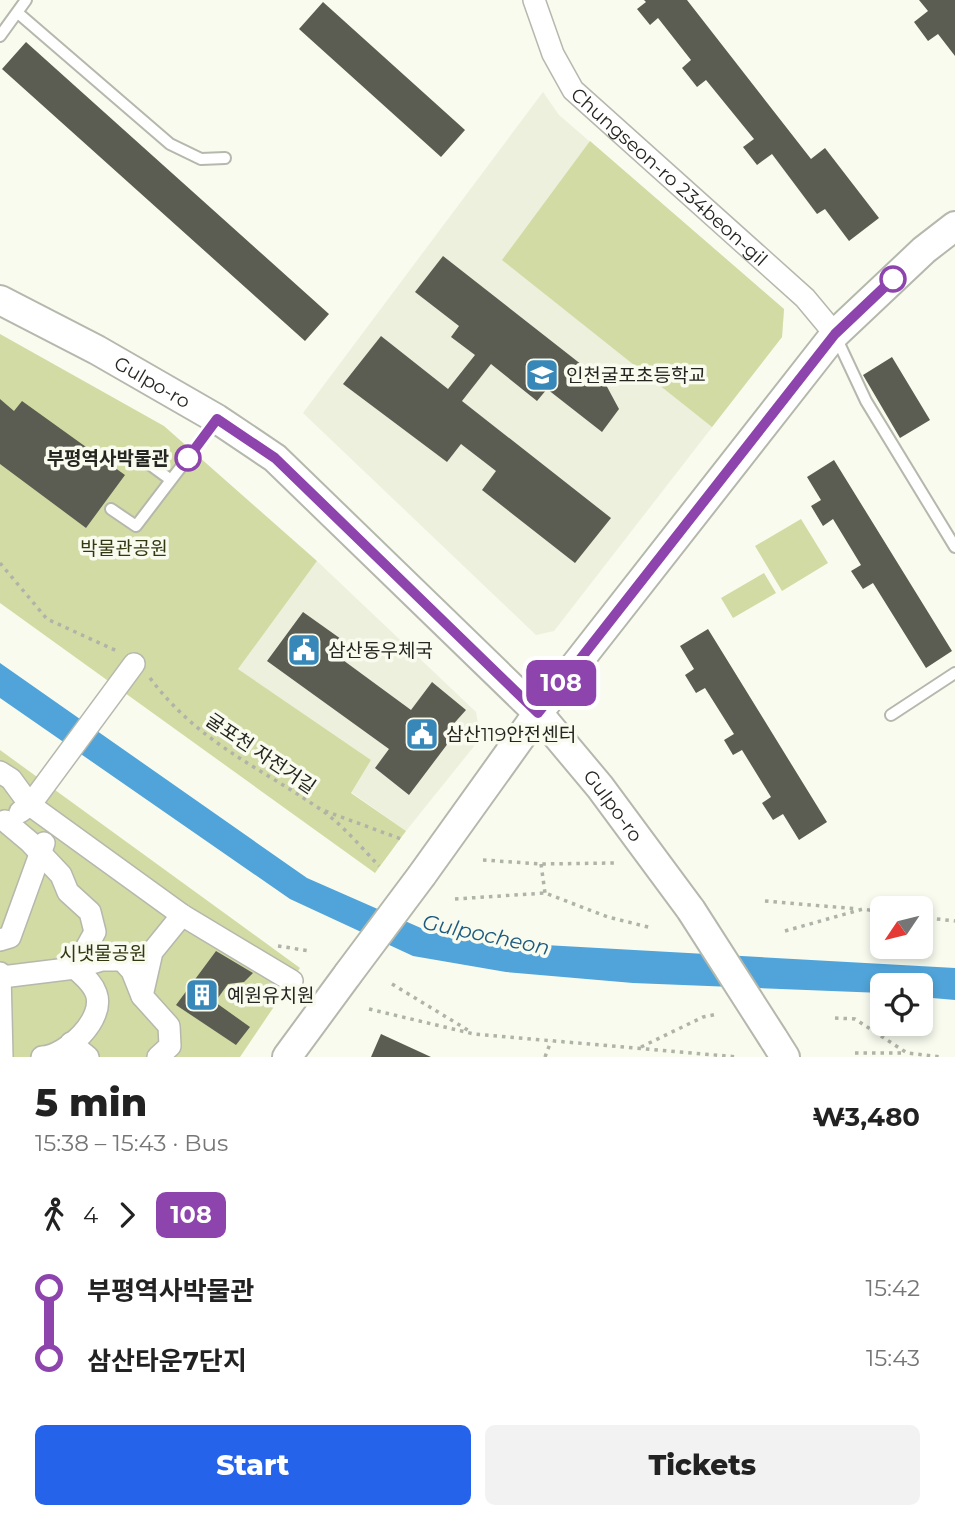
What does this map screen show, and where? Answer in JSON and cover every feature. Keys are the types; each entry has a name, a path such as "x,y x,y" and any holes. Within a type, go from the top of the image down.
{"street":[{"name":"Chungseon-ro 234beon-gil","path":"534,0 553,54 573,90 805,298 835,334"},
{"path":"287,1057 538,713 835,334 924,250 955,226"},
{"name":"Gulpo-ro","path":"0,300 97,350 217,419 275,458 538,713 600,787 691,910 779,1047"},
{"path":"75,968 95,932 90,912 68,892 61,875 42,854 3,822 30,805 134,664"},
{"path":"0,772 11,779 30,805 49,820 182,915 292,981"},
{"path":"0,940 10,937 42,854 49,820"},
{"path":"142,996 152,952 182,915"},
{"path":"2,1057 1,975 75,968 102,960 122,960 132,971 142,996 169,1026 170,1045 158,1057"},
{"path":"42,1057 49,1057 71,1043 87,1028 98,1009 97,994 90,982 75,968"},
{"path":"71,1043 88,1057"}],"lane":[{"path":"0,36 26,0"},
{"path":"18,13 170,144 201,159 225,158"},
{"path":"835,334 866,401 955,547"},
{"path":"111,509 136,526 217,419"},
{"path":"145,461 171,480"},
{"path":"891,715 955,673"}],"path":[{"name":"굴포천 자전거길","path":"0,563 47,619 115,650 144,671 174,709 232,755 323,811 379,866"},
{"path":"323,811 401,839"},
{"path":"483,860 541,864 614,863"},
{"path":"541,864 545,893"},
{"path":"455,899 545,893 608,917 652,929"},
{"path":"765,901 870,910"},
{"path":"785,931 863,909"},
{"path":"933,918 955,921"},
{"path":"392,984 474,1034"},
{"path":"369,1009 474,1034 737,1057"},
{"path":"639,1048 703,1017 718,1014"},
{"path":"835,1018 855,1019 907,1053"},
{"path":"545,1057 551,1041"},
{"path":"855,1053 907,1053 943,1057"}],"shaded area":[{"name":"인천굴포초등학교","path":"543,92 559,115 784,309 782,337 554,631 536,635 303,413"},
{"path":"317,561 476,712 479,729 475,745 406,831 351,792 371,760 238,669"}],"green space":[{"path":"590,141 784,309 782,337 712,427 502,260"},
{"name":"박물관공원","path":"0,334 164,426 317,561 238,669 371,760 351,793 406,831 375,873 0,603"},
{"path":"801,519 828,563 782,591 755,546"},
{"path":"764,573 776,593 733,618 721,598"},
{"name":"시냇물공원","path":"0,750 300,968 240,1057 0,1057"}],"water":[{"path":"0,663 307,878 430,932 509,943 955,968 955,1000 933,998 933,973 870,973 870,993 633,983 506,972 413,956 290,899 0,698"}],"building":[{"path":"644,0 687,0 811,159 825,148 879,218 849,241 825,209 817,214 772,154 757,165 743,147 754,139 706,80 697,87 682,68 691,60 658,18 650,25 637,9 646,2"},
{"path":"919,0 955,0 955,56 938,34 928,41 914,22 928,11"},
{"path":"323,2 465,130 441,157 299,29"},
{"path":"26,42 329,314 305,341 2,69"},
{"path":"443,256 605,383 619,409 602,432 547,389 537,401 491,364 462,401 611,518 575,563 482,490 496,471 461,444 447,462 343,384 381,336 448,389 475,355 451,337 459,326 415,292"},
{"path":"892,357 930,420 900,438 863,375"},
{"name":"부평역사박물관","path":"0,399 14,411 22,401 125,475 86,528 0,464"},
{"path":"834,460 952,651 926,668 873,583 863,589 851,571 861,565 833,519 823,526 811,506 821,500 807,477"},
{"path":"303,612 341,639 332,652 411,710 432,682 466,710 449,729 452,738 409,795 375,768 389,749 267,661"},
{"path":"708,629 827,822 799,840 783,814 773,820 762,803 771,797 742,750 733,755 724,740 734,734 705,688 696,693 685,675 694,669 680,646"},
{"name":"예원유치원","path":"216,951 253,973 244,982 228,984 215,1002 250,1027 236,1045 176,1005"},
{"path":"381,1034 431,1057 371,1057"}],"bus line":[{"name":"108","path":"188,458 217,419 275,458 538,713 835,334 893,279"}],"place":[{"name":"인천굴포초등학교","path":"542,375"},
{"name":"부평역사박물관","path":"188,458"},
{"name":"삼산동우체국","path":"304,650"},
{"name":"삼산119안전센터","path":"422,734"},
{"name":"예원유치원","path":"202,995"}],"water label":[{"name":"Gulpocheon","path":"486,935"}]}
